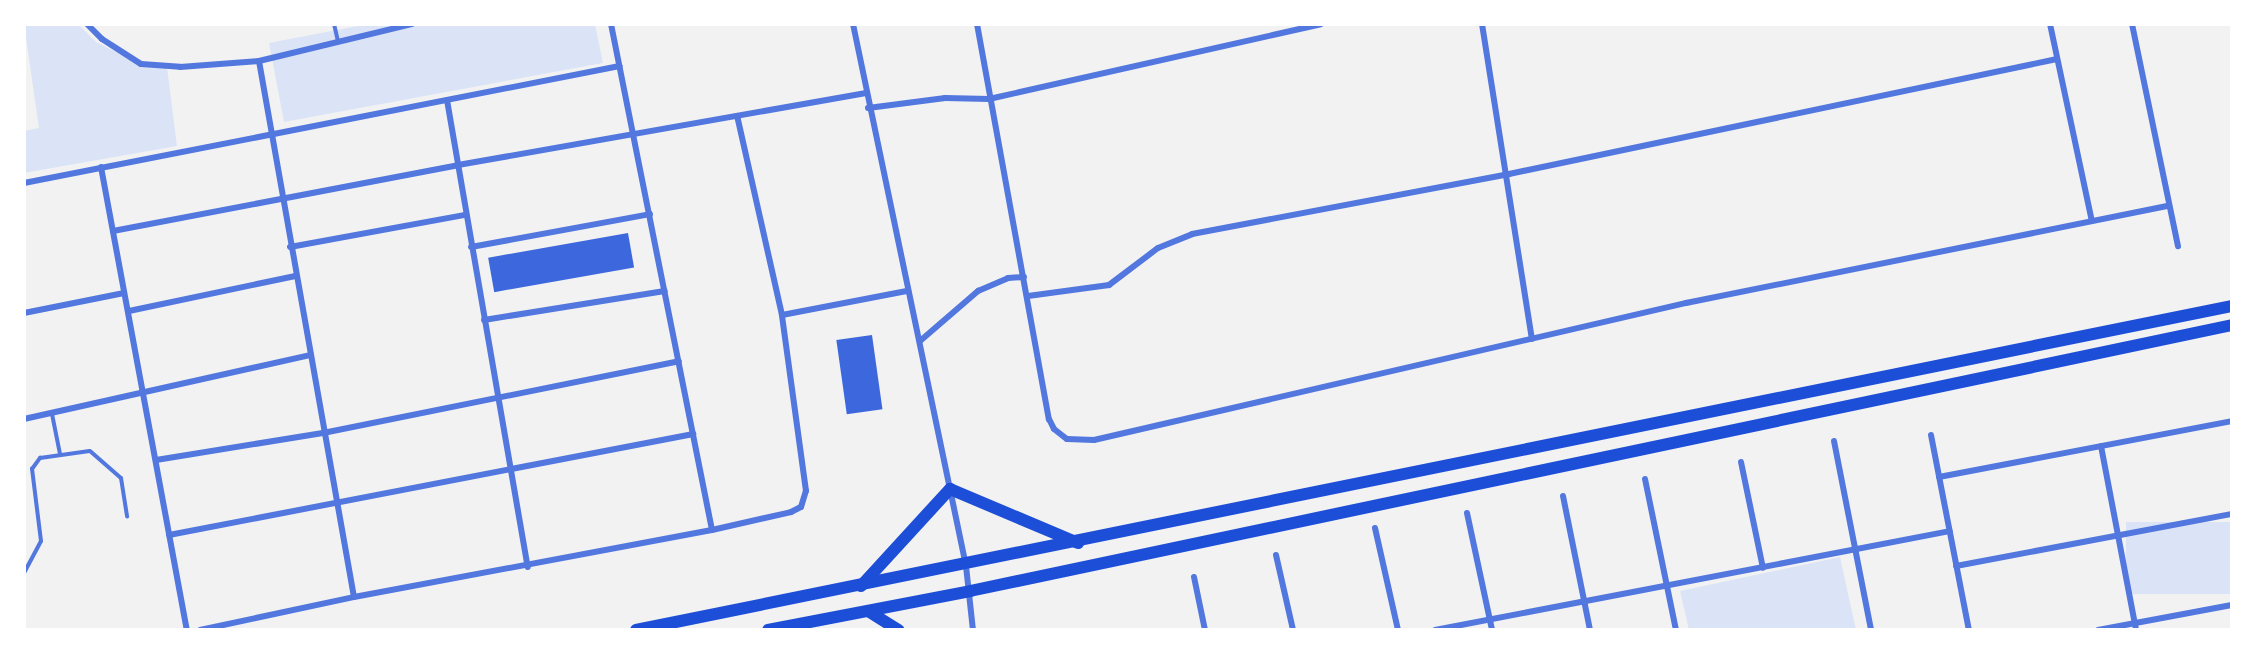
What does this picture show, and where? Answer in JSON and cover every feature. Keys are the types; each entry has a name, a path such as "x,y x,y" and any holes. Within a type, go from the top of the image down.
{"main road":[{"path":"636,630 966,566 2232,306"},
{"path":"768,630 970,591 2232,325"},
{"path":"861,586 950,489 1078,543"},
{"path":"868,611 898,630"}],"street":[{"path":"87,24 128,56 156,67 259,61 412,24"},
{"path":"611,24 712,530"},
{"path":"853,24 868,108 920,341 966,566 973,630"},
{"path":"977,24 1049,419 1059,435 1081,440 1686,303 2168,206"},
{"path":"868,108 945,98 989,99 1321,24"},
{"path":"1482,24 1509,174 1532,339"},
{"path":"2050,24 2092,221"},
{"path":"2132,24 2178,246"},
{"path":"1028,296 1110,285 1158,248 1192,234 1509,174 2058,59"},
{"path":"259,61 281,202 354,597"},
{"path":"24,183 621,66"},
{"path":"113,231 281,202 458,165 865,93"},
{"path":"447,100 528,567"},
{"path":"200,630 354,597 528,567 712,530 791,512 806,500 806,466 782,315 737,116"},
{"path":"101,167 187,630"},
{"path":"290,247 465,214"},
{"path":"471,248 650,214"},
{"path":"129,311 295,276"},
{"path":"920,341 972,295 1008,278 1024,277"},
{"path":"484,320 665,291"},
{"path":"782,315 907,291"},
{"path":"24,313 124,293"},
{"path":"24,419 311,355"},
{"path":"156,460 323,433 679,361"},
{"path":"1939,477 2232,422"},
{"path":"170,535 693,434"},
{"path":"1931,435 1969,630"},
{"path":"1834,441 1871,630"},
{"path":"2101,446 2136,627"},
{"path":"1741,462 1763,568"},
{"path":"1645,479 1676,630"},
{"path":"1563,496 1590,630"},
{"path":"1467,513 1491,630"},
{"path":"1956,566 2232,514"},
{"path":"1375,528 1398,630"},
{"path":"1435,630 1950,531"},
{"path":"1276,555 1293,630"},
{"path":"1194,577 1205,630"},
{"path":"2098,630 2136,627 2232,604"}],"lane":[{"path":"334,24 338,42"},
{"path":"52,414 60,455"},
{"path":"24,573 41,541 32,469 40,458 90,451 121,478 127,518"}],"shaded area":[{"path":"24,24 78,24 96,42 129,58 167,67 177,146 24,173 24,131 39,128"},
{"path":"368,24 595,24 603,63 284,122 269,43"},
{"path":"2126,522 2232,522 2232,594 2126,594"},
{"path":"1840,557 1856,630 1689,630 1680,591"}],"building":[{"path":"628,233 634,267 494,292 488,258"},
{"path":"872,335 882,409 847,414 836,340"}]}
